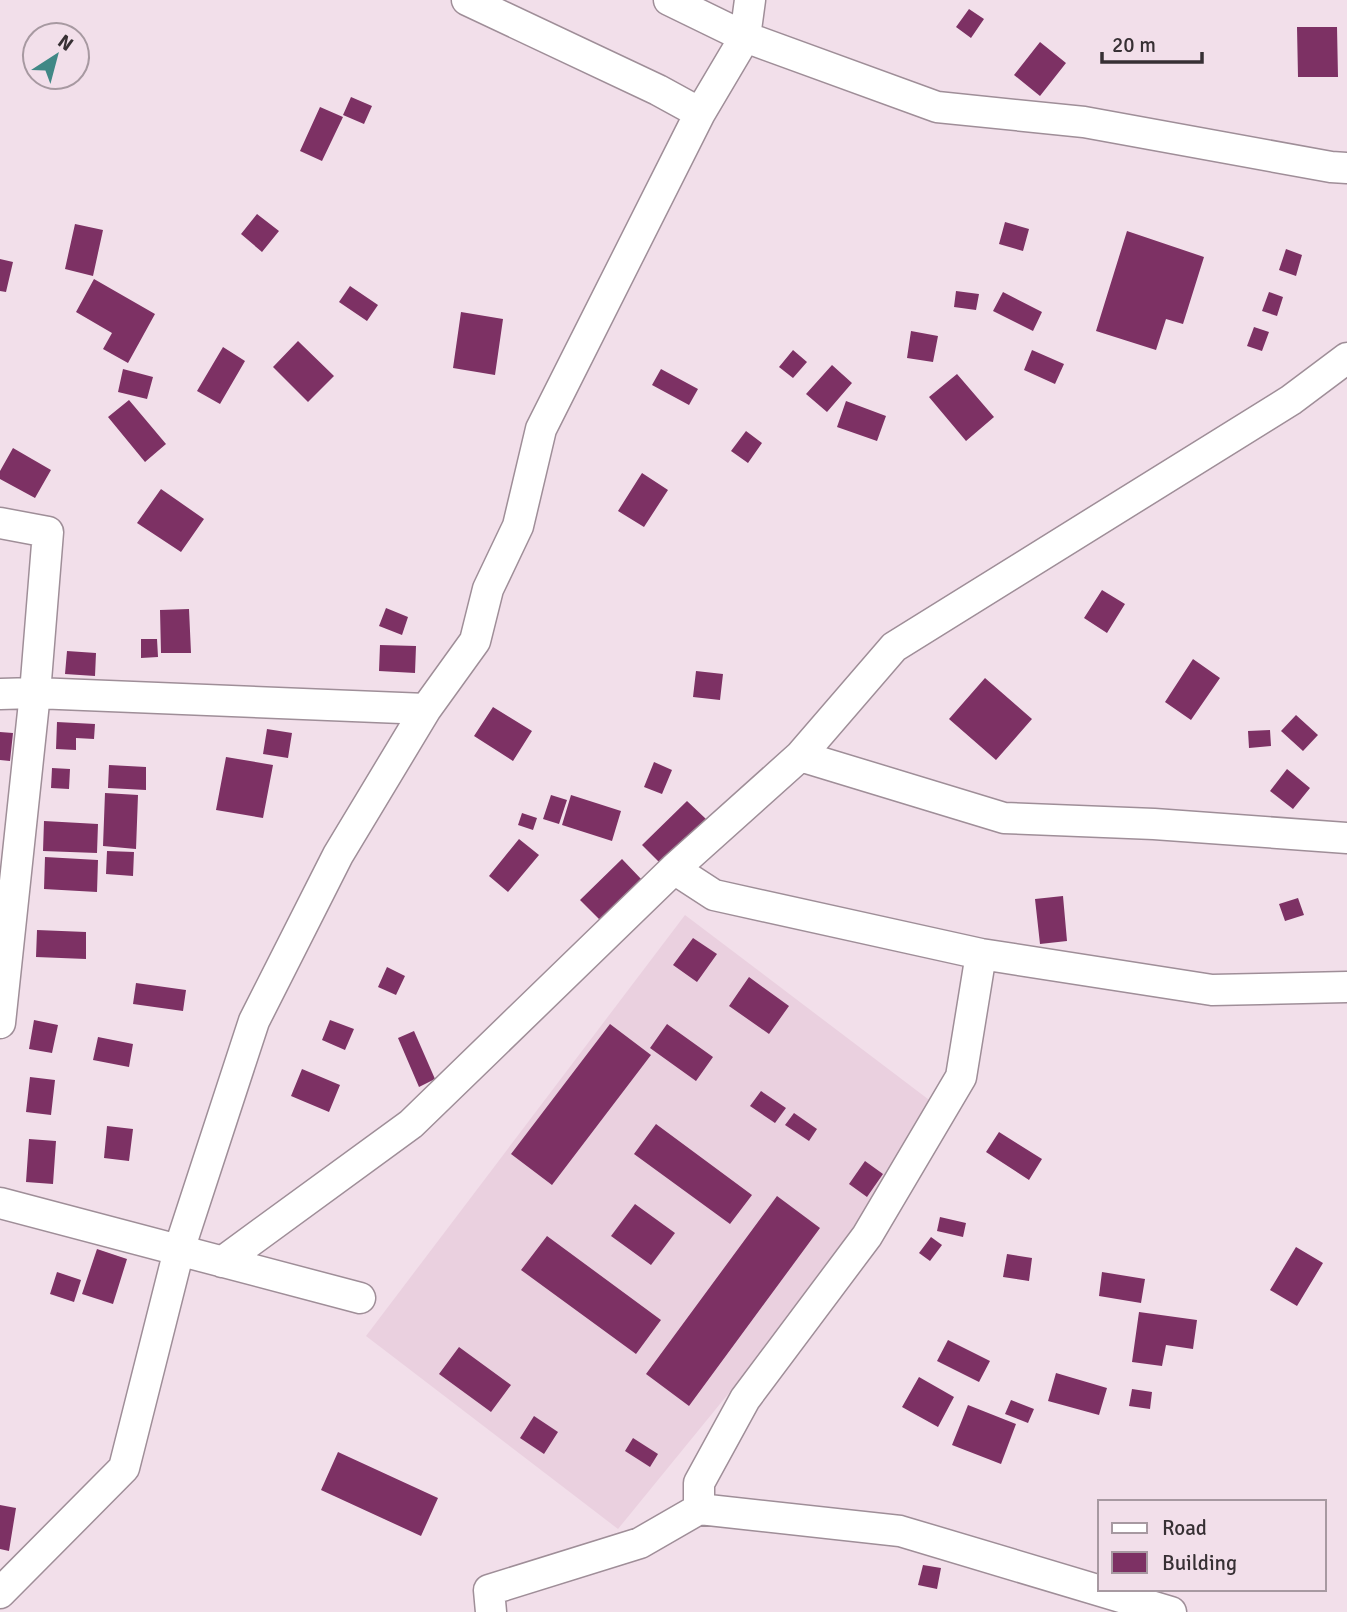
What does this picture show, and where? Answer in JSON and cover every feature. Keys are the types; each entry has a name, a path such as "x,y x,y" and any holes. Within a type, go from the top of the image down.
{"street":[{"path":"467,0 659,90 700,113"},
{"path":"669,0 745,37 937,107 1084,122 1347,168"},
{"path":"0,1593 124,1468 179,1250 254,1021 338,855 426,709 475,641 488,589 518,526 541,429 700,113 745,37 750,0"},
{"path":"222,1262 411,1124 674,869 800,756 894,647 1291,400 1347,358"},
{"path":"0,523 48,532 35,693 0,1023"},
{"path":"0,694 35,693 426,709"},
{"path":"800,756 1004,818 1154,824 1347,838"},
{"path":"674,869 714,895 981,954 1212,990 1347,987"},
{"path":"699,1509 699,1483 744,1399 867,1236 961,1077 981,954"},
{"path":"0,1203 360,1298"},
{"path":"491,1612 489,1590 640,1543 699,1509 900,1531 1098,1590"},
{"path":"1101,1591 1171,1612"}],"shaded area":[{"path":"685,915 953,1118 618,1529 366,1336"}],"building":[{"path":"969,9 984,19 971,38 956,27"},
{"path":"1297,27 1337,27 1338,77 1298,77"},
{"path":"1040,42 1066,63 1040,96 1014,75"},
{"path":"351,97 372,106 364,124 343,115"},
{"path":"320,107 343,117 322,161 300,151"},
{"path":"257,214 279,231 262,252 241,234"},
{"path":"1005,222 1029,229 1023,251 999,244"},
{"path":"75,224 103,230 93,276 65,269"},
{"path":"1127,231 1204,257 1183,324 1166,319 1156,350 1096,331"},
{"path":"1286,249 1302,255 1296,276 1279,270"},
{"path":"0,259 13,262 6,292 0,291"},
{"path":"94,279 155,314 128,363 103,349 112,333 76,312"},
{"path":"350,286 378,305 367,321 339,302"},
{"path":"956,291 979,294 976,310 954,307"},
{"path":"1003,292 1042,312 1033,331 993,311"},
{"path":"1269,292 1283,297 1277,316 1262,311"},
{"path":"461,312 503,319 495,375 453,368"},
{"path":"1254,327 1269,332 1262,351 1247,346"},
{"path":"911,331 938,336 933,362 907,358"},
{"path":"298,341 334,376 308,402 273,367"},
{"path":"223,347 245,361 220,404 197,391"},
{"path":"793,350 807,362 793,378 779,367"},
{"path":"1032,350 1064,364 1055,384 1024,370"},
{"path":"832,365 852,383 827,412 806,394"},
{"path":"123,369 153,377 147,399 118,392"},
{"path":"661,369 698,389 689,405 652,385"},
{"path":"957,374 994,417 966,441 929,397"},
{"path":"129,400 166,444 145,462 108,417"},
{"path":"846,401 886,416 877,441 837,427"},
{"path":"746,431 762,443 748,463 731,451"},
{"path":"13,448 51,470 35,498 0,479 0,471"},
{"path":"642,473 668,490 644,527 618,511"},
{"path":"161,489 204,519 181,552 137,523"},
{"path":"1102,590 1125,604 1107,633 1084,618"},
{"path":"386,608 408,617 402,635 379,626"},
{"path":"189,609 191,653 161,653 160,610"},
{"path":"141,639 157,639 158,657 141,658"},
{"path":"380,645 416,646 415,673 379,671"},
{"path":"67,651 96,653 95,676 65,674"},
{"path":"1193,659 1220,678 1191,720 1165,702"},
{"path":"696,671 723,674 720,700 693,697"},
{"path":"985,678 1032,719 996,760 949,719"},
{"path":"493,707 532,731 513,761 474,736"},
{"path":"1296,715 1318,735 1303,751 1281,731"},
{"path":"57,722 95,724 94,739 76,738 76,750 56,749"},
{"path":"267,729 292,733 288,758 263,754"},
{"path":"1270,730 1271,746 1249,748 1248,731"},
{"path":"0,732 13,733 10,761 0,760"},
{"path":"226,757 273,765 263,818 216,810"},
{"path":"654,762 672,770 662,794 644,787"},
{"path":"109,765 146,767 146,790 108,788"},
{"path":"52,768 70,769 69,789 51,788"},
{"path":"1287,769 1310,788 1293,809 1270,791"},
{"path":"105,793 138,795 136,849 103,846"},
{"path":"551,795 567,800 559,824 543,819"},
{"path":"571,795 621,811 612,841 562,825"},
{"path":"687,801 706,819 661,864 642,845"},
{"path":"522,813 537,818 533,830 518,825"},
{"path":"44,821 98,824 97,853 43,851"},
{"path":"519,839 539,855 508,892 489,876"},
{"path":"107,851 134,852 133,876 106,874"},
{"path":"45,857 98,860 97,892 44,889"},
{"path":"622,859 643,881 602,922 580,900"},
{"path":"1063,896 1067,941 1040,944 1035,899"},
{"path":"1298,898 1304,915 1285,921 1279,904"},
{"path":"37,930 86,932 86,959 36,957"},
{"path":"693,938 717,954 697,982 673,965"},
{"path":"387,967 405,976 396,995 378,987"},
{"path":"749,977 789,1006 769,1034 729,1006"},
{"path":"136,983 186,990 183,1011 133,1004"},
{"path":"34,1020 58,1025 52,1053 29,1049"},
{"path":"330,1020 354,1029 345,1050 322,1040"},
{"path":"610,1024 651,1055 552,1185 511,1154"},
{"path":"667,1024 713,1057 696,1081 650,1048"},
{"path":"414,1031 435,1079 419,1087 398,1038"},
{"path":"98,1037 133,1044 129,1067 93,1060"},
{"path":"302,1069 340,1085 329,1112 291,1096"},
{"path":"30,1077 55,1080 51,1115 26,1112"},
{"path":"761,1091 786,1108 775,1123 750,1106"},
{"path":"794,1113 817,1129 809,1141 785,1125"},
{"path":"656,1124 752,1195 730,1224 634,1154"},
{"path":"107,1126 133,1129 129,1161 104,1158"},
{"path":"999,1132 1042,1159 1029,1180 986,1152"},
{"path":"29,1139 56,1141 53,1184 26,1182"},
{"path":"865,1161 883,1174 867,1197 849,1184"},
{"path":"777,1196 820,1228 689,1406 646,1374"},
{"path":"635,1204 675,1233 651,1265 611,1236"},
{"path":"940,1217 966,1223 963,1237 937,1231"},
{"path":"547,1236 661,1320 636,1354 521,1270"},
{"path":"931,1237 942,1245 930,1261 919,1253"},
{"path":"1296,1247 1323,1263 1297,1306 1270,1290"},
{"path":"97,1249 127,1259 113,1304 82,1294"},
{"path":"1007,1254 1032,1258 1029,1281 1003,1277"},
{"path":"57,1272 81,1280 74,1302 50,1294"},
{"path":"1102,1272 1145,1279 1141,1303 1099,1296"},
{"path":"1139,1312 1197,1320 1193,1349 1166,1345 1162,1366 1132,1362"},
{"path":"948,1340 990,1361 979,1382 937,1361"},
{"path":"459,1347 511,1385 491,1412 439,1374"},
{"path":"1056,1373 1107,1388 1099,1415 1048,1401"},
{"path":"919,1377 954,1397 938,1427 902,1407"},
{"path":"1132,1389 1152,1392 1150,1409 1129,1406"},
{"path":"1011,1400 1034,1409 1028,1423 1005,1414"},
{"path":"968,1405 1016,1424 1001,1464 952,1445"},
{"path":"534,1416 558,1432 544,1454 520,1438"},
{"path":"633,1438 658,1454 650,1467 625,1451"},
{"path":"338,1452 438,1498 421,1536 321,1490"},
{"path":"0,1505 16,1508 9,1551 0,1549"},
{"path":"923,1565 941,1568 937,1589 918,1585"}]}
